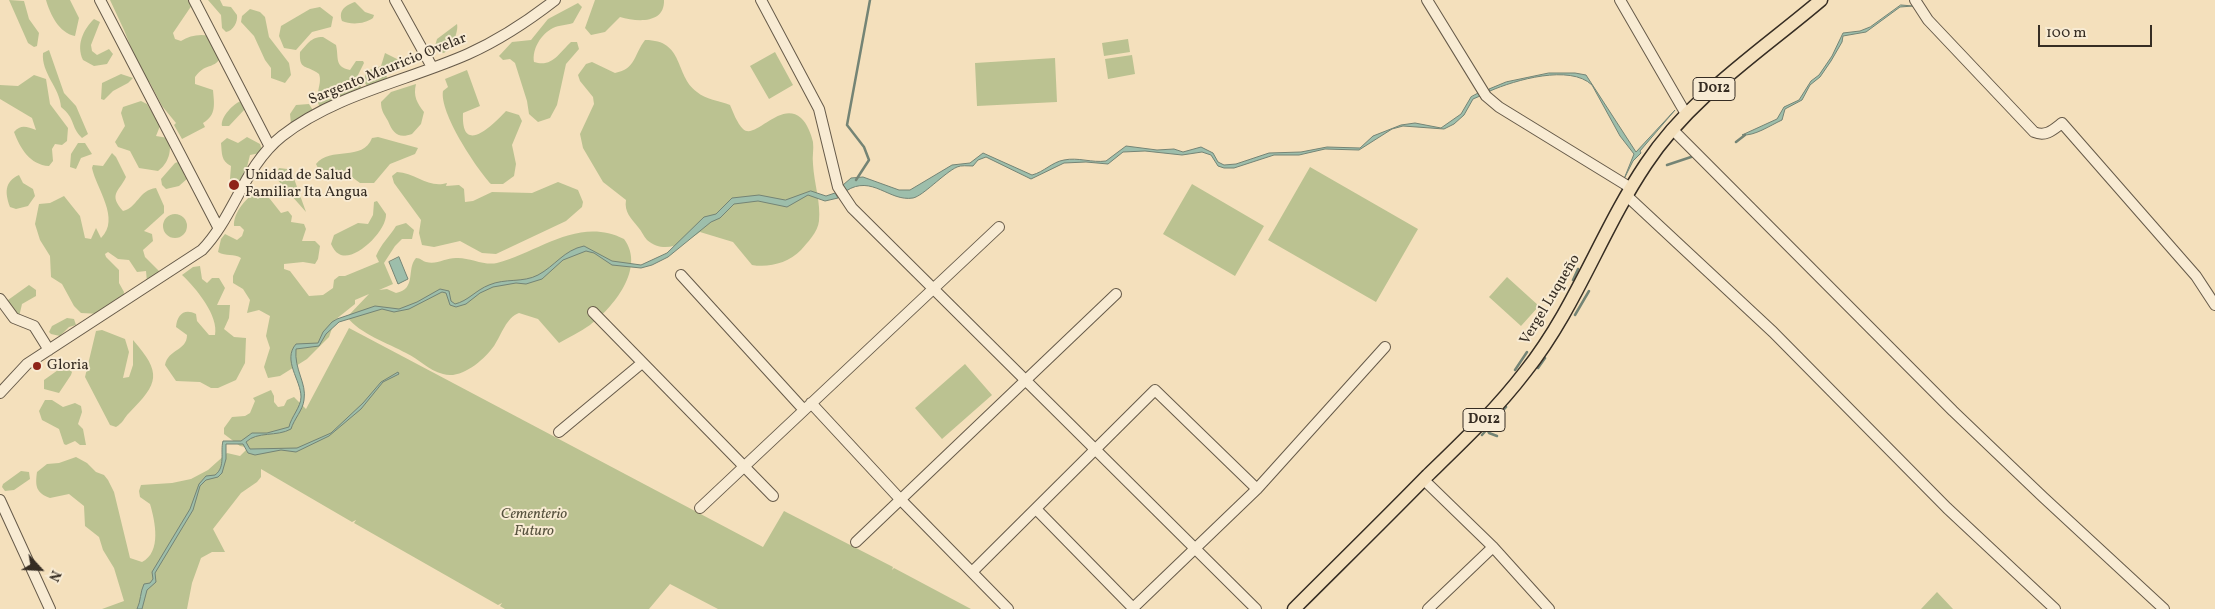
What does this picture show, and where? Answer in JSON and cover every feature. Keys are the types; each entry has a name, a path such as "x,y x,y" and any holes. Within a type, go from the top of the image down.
{"main road":[{"name":"Vergel Luqueño","path":"1295,609 1428,484 1526,371 1575,297 1629,192 1650,158 1672,129 1686,114 1819,1"}],"street":[{"path":"100,0 218,227"},
{"path":"194,0 270,147"},
{"path":"395,0 432,67"},
{"name":"Sargento Mauricio Ovelar","path":"0,393 27,364 202,250 218,227 246,178 270,147 294,127 337,104 467,54 498,39 555,0"},
{"path":"761,0 819,109 834,176 843,197 1256,609"},
{"path":"1427,0 1486,96 1499,107 1629,192 1774,332 1947,508 2054,609"},
{"path":"1620,0 1686,114"},
{"path":"1915,0 1928,20 2034,132 2042,135 2062,123 2184,262 2215,305"},
{"path":"1672,129 2043,498 2164,609"},
{"path":"700,508 999,227"},
{"path":"681,275 808,407 1008,609"},
{"path":"856,542 1116,294"},
{"path":"0,299 14,318 34,326 49,350"},
{"path":"593,312 773,496"},
{"path":"1036,508 1132,609 1257,489 1385,347"},
{"path":"560,432 642,363"},
{"path":"972,572 1155,390 1257,489"},
{"path":"1428,484 1493,547 1549,609"},
{"path":"0,500 50,609"},
{"path":"1428,609 1493,547"}],"green space":[{"path":"9,0 24,1 29,19 39,33 37,46 34,47 28,43"},
{"path":"46,0 70,0 79,18 75,36 60,27 53,17"},
{"path":"110,0 191,0 192,5 173,33 175,39 181,41 193,36 205,35 217,39 225,49 215,64 203,69 195,77 195,84 213,90 214,108 211,116 203,123 205,127 182,139 174,125 176,123 162,106 150,83 141,73"},
{"path":"208,0 220,0 223,6 231,7 237,15 237,20 231,30 226,32 222,28 221,15"},
{"path":"595,0 664,0 663,8 655,17 634,20 620,17 605,32 591,35 585,28"},
{"path":"355,2 365,12 374,15 373,18 366,22 358,23 342,21 341,14 344,8"},
{"path":"578,3 582,7 573,23 555,27 549,31 541,38 534,52 534,62 546,63 555,58 571,42 577,42 579,49 566,64 557,105 550,118 538,122 529,114 527,101 515,63 510,59 503,60 499,56 512,42 531,40 548,19"},
{"path":"320,7 333,17 331,27 312,32 296,50 284,48 279,36 281,26 310,9"},
{"path":"250,9 260,12 265,17 269,37 289,63 291,75 285,83 271,78 271,68 265,60 254,36 241,22 242,16"},
{"path":"94,19 100,22 91,45 92,51 97,55 109,49 113,54 107,64 94,66 83,60 80,49 84,33"},
{"path":"457,24 456,36 452,44 444,53 437,52 435,46 437,39"},
{"path":"323,37 336,45 338,61 341,67 350,70 356,61 363,61 364,63 357,77 362,89 345,98 336,99 326,106 320,107 317,98 320,82 319,74 302,65 300,52 312,40"},
{"path":"1128,39 1130,52 1104,56 1102,43"},
{"path":"645,40 667,46 673,52 690,85 704,96 730,105 743,129 748,131 754,130 785,114 793,114 801,118 805,123 813,142 819,221 812,237 796,254 778,264 752,265 733,242 700,232 674,246 661,247 647,240 629,215 626,208 626,200 603,182 583,148 580,134 594,104 593,97 580,81 578,75 586,64 592,62 615,73 622,71 634,60"},
{"path":"49,50 64,93 76,106 88,134 82,138 78,134 69,115 61,107 60,100 45,67 43,53"},
{"path":"775,52 793,85 769,99 750,66"},
{"path":"385,53 399,60 392,66 386,66 387,80 368,88 364,81 366,71 381,66"},
{"path":"1132,55 1135,74 1108,79 1105,59"},
{"path":"1055,58 1057,102 977,106 975,63"},
{"path":"467,70 480,106 463,113 464,126 467,133 472,135 479,134 506,111 519,115 522,121 512,145 516,164 514,176 503,184 491,184 484,176 452,125 443,100 443,91 448,87 445,79"},
{"path":"121,74 133,78 113,91 104,100 101,99 102,83"},
{"path":"34,75 46,79 50,104 68,128 67,141 62,145 55,144 52,149 53,161 49,166 36,163 31,159 19,144 14,132 22,127 36,130 32,118 0,99 0,85 18,86"},
{"path":"416,84 416,99 424,112 421,124 412,134 403,136 397,134 392,129 383,112 381,102 391,92"},
{"path":"141,101 147,104 160,126 156,136 168,138 169,156 158,171 139,168 130,151 118,147 115,142 125,126 121,113 123,107"},
{"path":"242,101 245,109 229,126 222,126 223,119 228,111 235,104"},
{"path":"309,104 314,112 291,124 290,114 296,105"},
{"path":"1688,107 1535,349 1516,376 1475,422 1311,583 1474,421 1515,375 1555,317"},
{"path":"247,137 260,144 262,150 260,153 250,155 243,183 235,183 230,179 231,166 224,159 221,143 227,138 238,143"},
{"path":"378,137 418,148 415,154 390,164 374,183 360,183 345,172 319,170 316,164 329,156 361,150 368,145 372,138"},
{"path":"78,143 85,143 92,154 81,158 76,169 70,167 71,154"},
{"path":"112,153 126,177 116,193 116,201 123,211 132,206 150,189 156,188 164,206 164,213 144,231 152,234 153,241 143,250 145,257 161,273 147,282 146,271 137,272 129,260 118,259 108,252 105,254 106,257 119,270 119,283 124,292 123,298 101,314 81,313 74,306 62,284 51,277 50,256 40,240 35,224 39,204 50,203 64,196 80,216 85,238 91,239 96,228 101,238 107,230 109,222 108,213 92,168 93,165 103,166"},
{"path":"181,161 186,168 184,175 188,178 179,186 166,189 162,185 161,179 175,163"},
{"path":"1310,167 1418,229 1376,302 1268,240"},
{"path":"279,168 287,169 292,173 306,212 275,177"},
{"path":"397,172 434,184 447,183 446,186 459,185 464,189 465,202 473,201 492,192 532,193 558,182 578,190 583,202 582,207 566,221 496,254 482,253 460,241 434,247 422,245 419,233 421,220 394,183 392,176"},
{"path":"19,175 23,183 33,189 35,196 28,206 16,209 10,207 7,188 11,181"},
{"path":"1192,184 1264,226 1235,276 1163,234"},
{"path":"260,191 270,199 281,213 288,211 292,216 291,222 304,224 306,229 302,241 315,241 320,246 318,259 315,264 303,262 284,264 284,269 290,271 309,296 323,295 333,288 334,280 339,276 345,276 379,262 376,256 383,244 396,226 406,223 414,230 412,239 402,239 384,263 393,284 379,290 387,289 396,293 407,287 413,262 416,258 430,263 456,258 492,264 513,258 559,238 591,232 607,233 624,239 630,250 629,274 617,298 599,318 559,343 538,319 519,313 507,322 494,346 478,363 472,368 450,375 433,370 411,355 367,333 347,317 369,294 355,300 355,304 335,320 329,337 307,359 280,376 268,378 264,367 270,348 266,336 270,316 259,310 247,313 250,300 243,289 233,283 233,276 241,258 218,252 221,239 225,234 237,240 242,236 244,230 240,226 234,226 238,210 250,196"},
{"path":"377,201 386,214 385,221 376,236 361,250 353,254 345,256 339,254 331,244 334,235 358,223 368,224 373,215 374,202"},
{"path":"175,214 183,218 187,226 183,234 175,238 167,234 163,226 167,218"},
{"path":"200,266 202,279 207,283 212,278 219,278 225,288 217,305 230,305 229,318 224,329 234,337 246,338 245,363 236,380 218,388 211,388 200,382 176,381 165,365 170,356 186,340 187,335 176,327 178,319 185,312 196,314 197,321 209,335 215,335 214,319 210,311 194,287 182,275 193,267"},
{"path":"1507,277 1539,306 1521,326 1489,297"},
{"path":"29,285 36,290 36,296 22,304 19,317 8,303 8,300"},
{"path":"67,318 74,319 76,325 69,327 60,336 49,332 52,326"},
{"name":"Cementerio Futuro","path":"349,328 763,547 784,511 893,567 892,570 894,568 971,609 718,609 670,584 649,609 505,609 500,606 502,603 498,605 354,523 356,520 352,522 261,469 261,477 257,482 241,493 213,529 225,552 212,552 201,558 192,583 187,609 102,609 124,601 114,568 103,550 99,537 85,526 84,506 69,494 50,498 42,494 36,481 37,472 47,464 59,463 76,457 87,463 96,472 104,475 114,492 130,558 142,562 148,557 155,544 155,527 150,504 140,497 141,485 172,483 191,479 208,470 227,453 240,456 246,450 248,452 250,448 240,446 224,434 224,428 232,417 245,416 250,413 255,401 253,398 271,390 274,402 278,407 284,406 287,400 294,397 306,409"},
{"path":"102,330 125,339 129,352 123,378 129,377 133,365 133,340 149,361 152,370 153,378 146,394 116,427 110,425 85,377 96,331"},
{"path":"965,364 992,395 942,439 915,408"},
{"path":"68,368 72,372 71,375 59,393 44,389 44,380 58,370"},
{"path":"45,400 52,400 63,407 75,403 81,406 82,412 78,424 83,429 86,445 80,445 75,441 64,444 59,429 42,420 39,411"},
{"path":"21,471 29,472 30,479 14,490 5,491 2,487 3,484"},
{"path":"1937,592 1953,609 1921,609"}],"shaded area":[{"path":"1901,5 1913,6 1900,7 1866,32 1843,36 1842,42 1820,77 1810,85 1802,100 1785,109 1782,120 1757,132 1742,135 1777,119 1784,107 1799,100 1811,81 1819,75 1832,56 1843,33 1860,31 1870,27"},
{"path":"1549,73 1586,75 1636,152 1675,110 1640,151 1641,153 1633,161 1624,179 1634,154 1620,136 1592,85 1582,79 1557,75 1513,82 1490,91 1489,89 1506,82"},
{"path":"1479,93 1480,96 1473,99 1464,115 1454,124 1444,129 1403,126 1392,129 1359,150 1325,149 1299,155 1274,155 1234,168 1218,166 1211,155 1202,152 1182,155 1145,151 1123,152 1108,164 1064,163 1031,179 986,157 978,160 973,166 957,167 913,198 896,196 864,185 846,191 843,185 851,178 863,177 899,190 910,190 952,165 970,163 983,153 1032,175 1064,160 1106,161 1126,146 1157,150 1174,149 1183,152 1201,147 1213,153 1218,162 1224,165 1236,164 1269,153 1301,152 1327,147 1360,148 1373,136 1401,125 1415,123 1441,128 1461,114 1471,97"},
{"path":"811,191 826,196 835,193 838,198 825,201 808,195 787,207 758,201 734,204 720,218 711,222 668,257 652,265 641,268 612,265 594,253 586,251 563,260 542,279 526,284 516,283 493,287 480,293 466,304 456,307 450,305 446,293 442,292 409,309 394,312 382,309 339,322 326,334 319,346 296,349 297,363 304,388 304,400 291,429 280,433 256,436 246,442 250,449 297,448 331,433 363,403 381,382 398,372 399,374 383,382 361,409 329,436 296,452 281,450 255,455 248,453 243,444 226,444 226,459 222,473 218,477 206,480 200,486 193,510 155,573 156,582 147,590 142,609 137,609 144,584 150,583 153,579 152,572 190,509 199,484 206,476 215,475 218,472 222,459 223,441 241,441 252,433 267,433 289,427 301,397 291,363 292,350 296,344 318,343 323,332 337,319 375,306 399,309 417,302 440,289 449,291 451,301 455,304 460,303 489,285 526,279 538,275 571,251 584,246 612,261 641,265 667,253 704,217 716,214 732,198 759,195 785,200"},
{"path":"399,257 408,279 398,284 389,262"}],"waterway":[{"path":"856,180 869,160 864,147 847,125 870,0"},
{"path":"1736,142 1745,135"},
{"path":"1667,165 1694,156"},
{"path":"1573,280 1578,269"},
{"path":"1575,315 1589,291"},
{"path":"1515,370 1527,352"},
{"path":"1538,368 1545,358"},
{"path":"1482,435 1506,407"},
{"path":"1487,429 1489,433 1497,436"}],"place":[{"name":"Unidad de Salud Familiar Ita Angua","path":"234,185"},
{"name":"Gloria","path":"37,366"}]}
